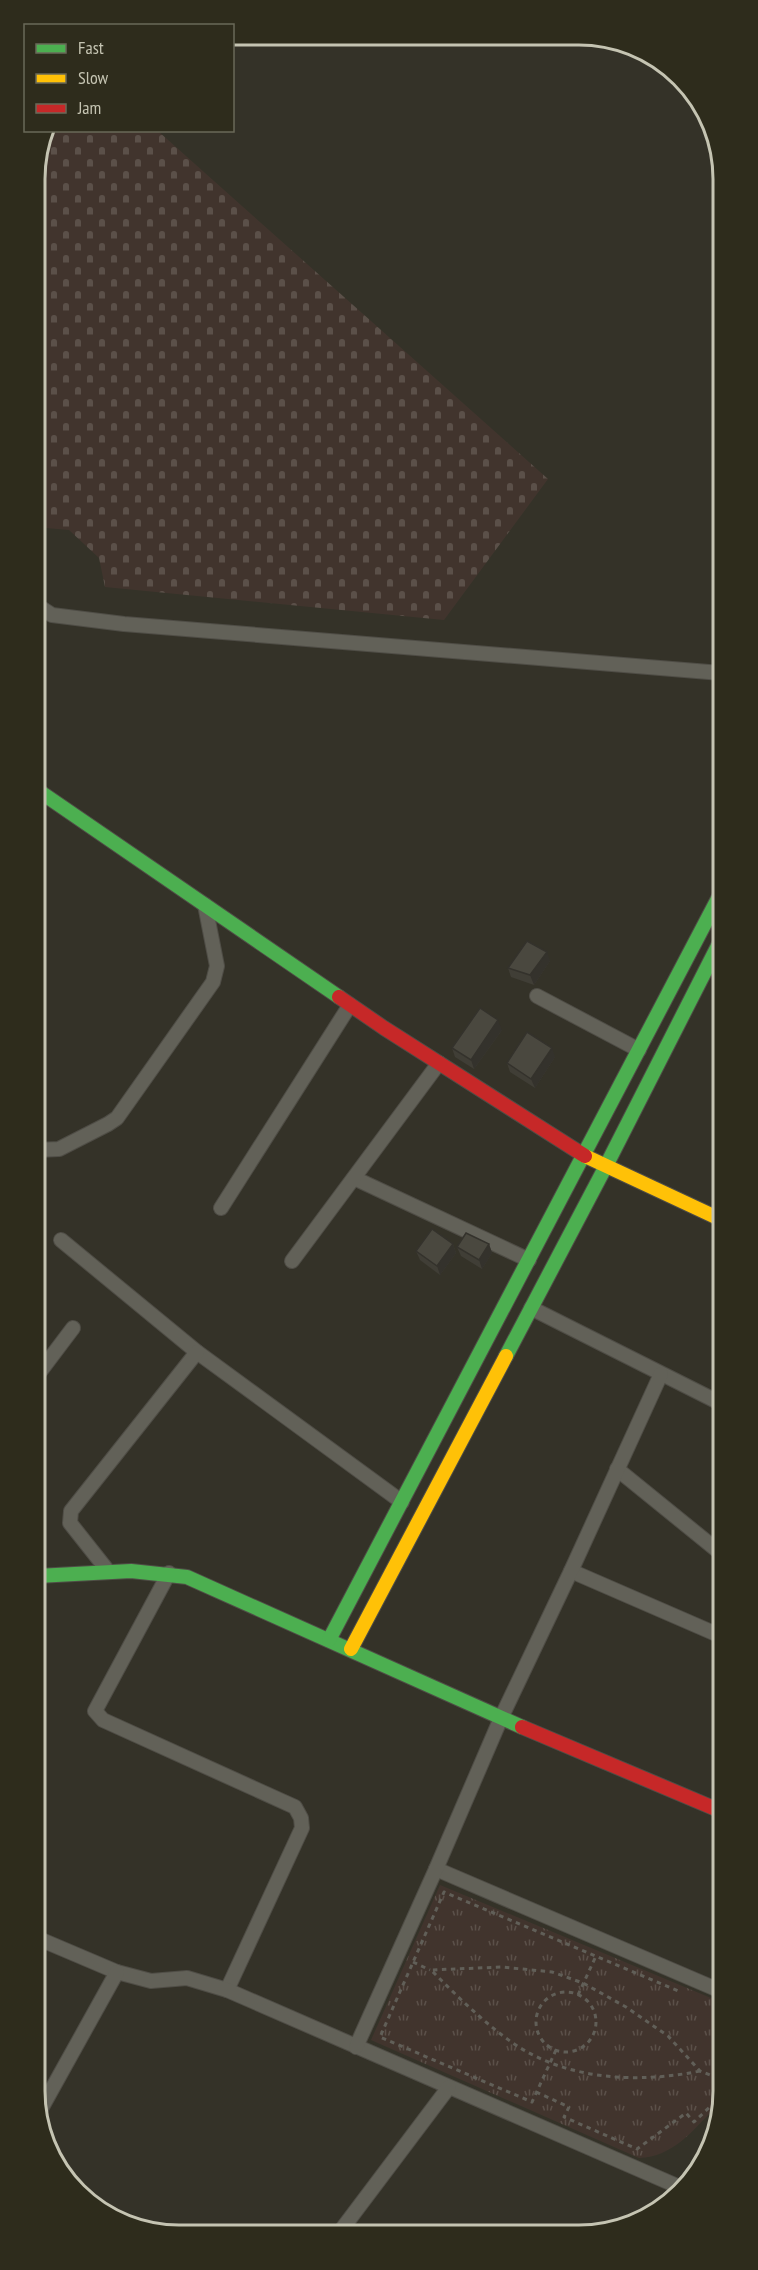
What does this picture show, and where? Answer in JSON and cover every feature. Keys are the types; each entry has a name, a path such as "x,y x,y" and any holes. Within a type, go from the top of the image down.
{"street":[{"path":"45,610 52,615 124,624 713,672"},
{"path":"45,795 350,1005 585,1155 713,1216"},
{"path":"45,1150 59,1149 117,1118 213,982 217,966 205,905"},
{"path":"329,1640 713,908"},
{"path":"351,1649 607,1164 713,956"},
{"path":"537,996 639,1050"},
{"path":"221,1208 350,1005"},
{"path":"292,1261 439,1063"},
{"path":"354,1178 529,1260"},
{"path":"61,1240 197,1352 402,1502"},
{"path":"531,1308 713,1400"},
{"path":"45,1365 73,1328"},
{"path":"108,1571 70,1523 71,1511 197,1352"},
{"path":"356,2047 501,1718 661,1374"},
{"path":"618,1469 713,1547"},
{"path":"45,1575 108,1571 169,1573 187,1577 501,1718 713,1808"},
{"path":"571,1571 713,1633"},
{"path":"169,1573 95,1711 103,1720 295,1807 301,1818 302,1828 227,1990"},
{"path":"436,1869 713,1988"},
{"path":"45,1941 117,1972 151,1981 187,1978 227,1990 674,2185"},
{"path":"46,2101 117,1972"},
{"path":"345,2225 449,2087"}],"path":[{"path":"556,2050 532,2102 380,2037 444,1892 691,1996"},
{"path":"578,1995 596,1956"},
{"path":"413,1962 431,1970 484,2021 512,2042 550,2063 585,2074 634,2078 667,2078 700,2071"},
{"path":"431,1970 502,1967 552,1972 583,1983 626,2007 668,2036 700,2071 713,2076"},
{"path":"561,1993 578,1995 590,2003 595,2012 597,2022 595,2032 590,2041 575,2051 556,2050 541,2039 536,2020 538,2011 543,2003 552,1996 561,1993"},
{"path":"536,2092 569,2107 564,2117 637,2149 686,2113 694,2122 712,2105"}],"green space":[{"path":"54,132 159,132 548,479 444,620 105,587 99,558 69,530 45,528 45,170"},
{"path":"440,1885 713,1999 713,2100 711,2112 690,2134 672,2148 651,2157 639,2158 371,2040"}],"building":[{"path":"527,941 547,952 530,975 508,968"},
{"path":"480,1008 498,1020 471,1060 452,1048"},
{"path":"527,1032 552,1048 531,1079 507,1063"},
{"path":"432,1229 453,1244 437,1266 416,1251"},
{"path":"466,1233 489,1244 479,1260 457,1247"}],"traffic: fast":[{"path":"45,795 339,997"},
{"path":"329,1640 713,908"},
{"path":"506,1356 713,956"},
{"path":"45,1576 131,1571 187,1577 522,1727"}],"traffic: slow":[{"path":"585,1156 713,1216"},
{"path":"351,1649 506,1356"}],"traffic: jam":[{"path":"339,997 585,1156"},
{"path":"522,1727 713,1808"}]}
